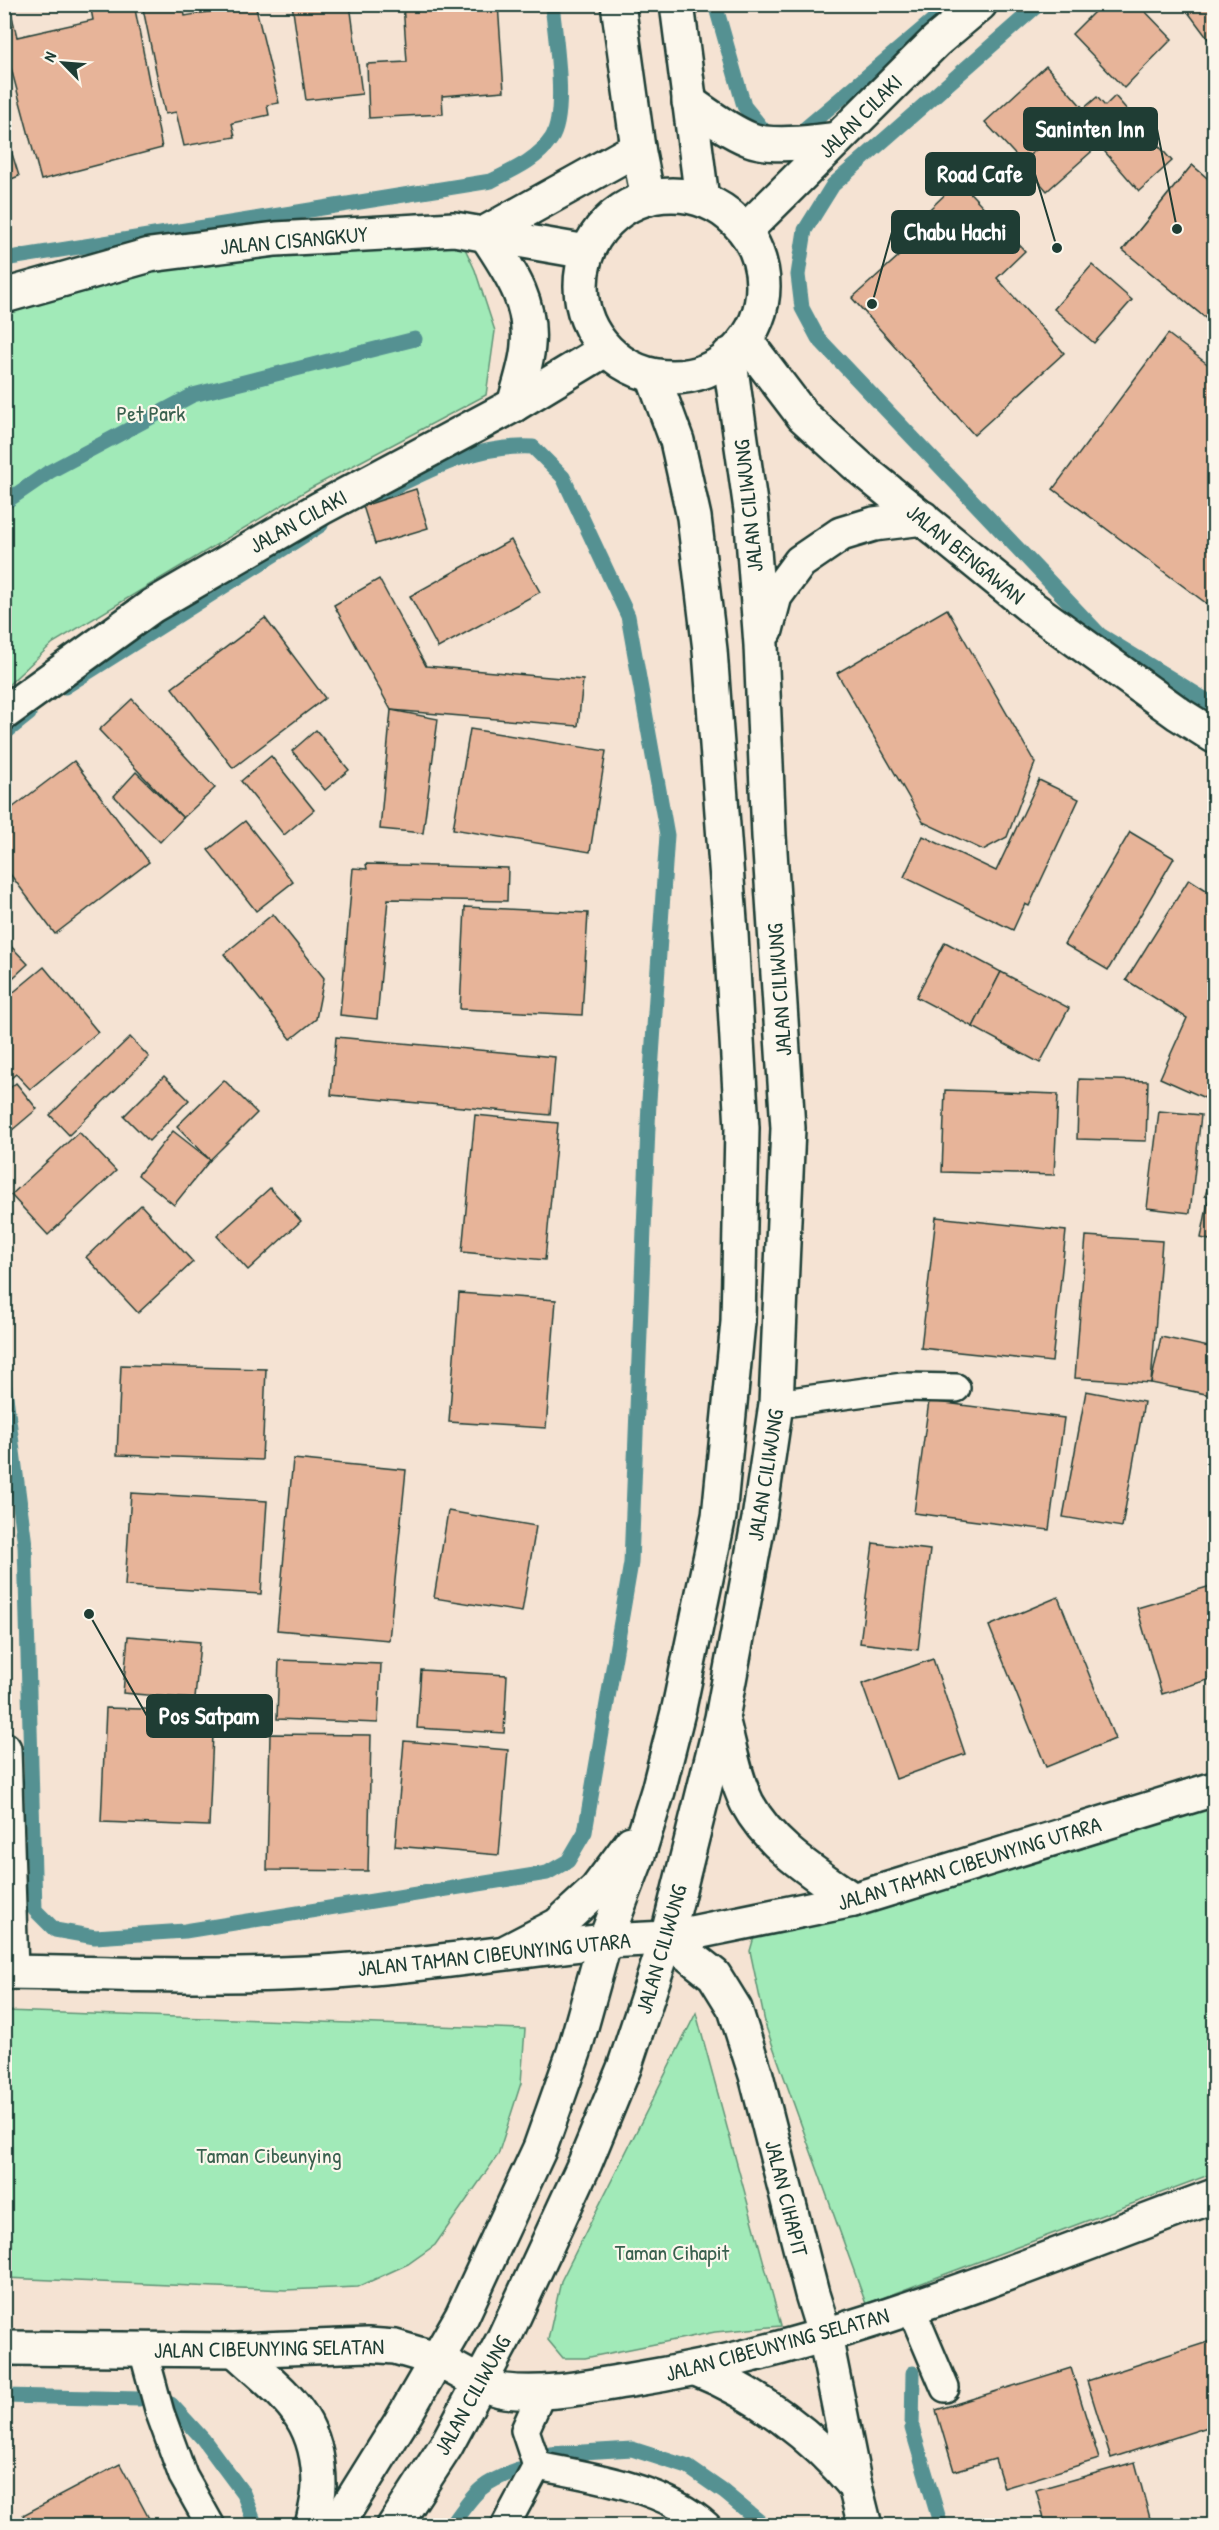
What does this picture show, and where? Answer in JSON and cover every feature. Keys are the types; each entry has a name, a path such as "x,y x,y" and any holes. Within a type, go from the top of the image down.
{"street":[{"path":"618,4 638,148 648,198"},
{"path":"677,4 702,200"},
{"name":"JALAN CILAKI","path":"745,231 936,41 980,4"},
{"path":"689,102 721,124 751,140 798,144 837,139"},
{"path":"514,405 528,346 527,316 516,281 485,233 638,148"},
{"path":"675,194 702,200 726,212 745,231 759,257 764,286 759,314 738,348 710,370 666,378 639,373 615,359 605,350 590,329 581,304 581,278 587,252 601,228 622,209 648,198 675,194"},
{"name":"JALAN CISANGKUY","path":"4,296 150,255 276,239 454,230 485,233 587,252"},
{"name":"JALAN BENGAWAN","path":"738,348 803,416 859,467 1032,608 1179,714 1215,736"},
{"name":"JALAN CILIWUNG","path":"394,2526 446,2446 482,2382 585,2163 624,2068 667,1938 722,1718 759,1519 776,1404 788,1128 769,836 761,645 738,348"},
{"name":"JALAN CILAKI","path":"4,713 152,606 321,508 514,405 605,350"},
{"name":"JALAN CILIWUNG","path":"336,2526 402,2420 462,2316 540,2148 574,2052 605,1941 638,1855 658,1791 679,1708 719,1516 738,1322 742,1128 731,934 710,650 694,517 677,441 652,376"},
{"path":"761,645 775,596 800,562 841,534 874,524 923,518"},
{"path":"742,1128 788,1128"},
{"path":"722,1718 737,1775 748,1803 770,1833 801,1864 853,1900"},
{"path":"4,1749 8,1972"},
{"name":"JALAN TAMAN CIBEUNYING UTARA","path":"8,1972 278,1974 419,1965 508,1951 605,1941 667,1938 853,1900 1215,1789"},
{"path":"508,1951 558,1925 596,1890 630,1845 658,1791"},
{"name":"JALAN CIHAPIT","path":"667,1938 714,1975 735,2009 756,2075 812,2294 825,2336 865,2526"},
{"name":"JALAN CIBEUNYING SELATAN","path":"4,2348 235,2350 368,2345 394,2347 436,2359 502,2391 542,2394 696,2370 825,2336 911,2308 1215,2196"},
{"path":"235,2350 285,2397 309,2427 317,2450 319,2487 312,2526"},
{"name":"JALAN CIHAPIT","path":"696,2370 722,2380 778,2416 833,2458 855,2486"}],"lane":[{"path":"776,1404 903,1387 956,1388"},
{"path":"911,2308 945,2388"},
{"path":"143,2350 160,2414 183,2476 211,2526"},
{"path":"505,2526 537,2466 525,2430 542,2394"},
{"path":"537,2466 579,2474 652,2495 693,2513 707,2526"}],"green space":[{"name":"Pet Park","path":"461,240 475,270 495,331 486,395 309,489 53,643 5,688 5,288 149,265"},
{"path":"1214,1802 1214,2173 866,2304 766,2027 750,1951 758,1923 777,1910 1076,1851"},
{"name":"Taman Cibeunying","path":"5,2011 525,2029 521,2083 498,2155 435,2245 408,2264 358,2287 285,2290 5,2278"},
{"name":"Taman Cihapit","path":"696,2013 781,2326 715,2332 585,2358 563,2358 548,2340 561,2281"}],"building":[{"path":"4,4 9,4 17,37 93,20 90,4 134,4 162,148 41,180 11,68 4,69"},
{"path":"142,4 183,4 185,16 255,4 279,103 267,105 269,115 232,123 235,137 184,146 176,112 165,114"},
{"path":"292,4 350,4 362,94 306,100"},
{"path":"403,4 498,4 504,91 442,96 443,114 369,118 367,64 407,62"},
{"path":"1102,4 1138,4 1172,39 1124,88 1072,34"},
{"path":"1182,4 1214,4 1214,47"},
{"path":"1046,66 1083,108 1022,162 985,122"},
{"path":"1115,96 1172,161 1139,191 1099,145 1047,191 1022,162 1097,97 1105,106"},
{"path":"4,128 19,176 4,182"},
{"path":"1192,165 1214,184 1214,325 1123,250"},
{"path":"1192,165 1214,184 1214,325 1123,250"},
{"path":"959,181 1025,251 997,278 1064,353 974,435 852,298 919,238 910,228"},
{"path":"1092,265 1132,300 1094,343 1054,309"},
{"path":"1168,334 1214,369 1214,609 1053,489"},
{"path":"416,489 428,528 375,544 363,506"},
{"path":"511,540 540,592 438,648 410,596"},
{"path":"379,579 426,666 583,680 578,726 391,710 334,605"},
{"path":"947,609 1035,763 1007,837 983,850 923,822 837,673"},
{"path":"265,618 325,698 233,768 172,688"},
{"path":"132,699 215,788 183,818 99,730"},
{"path":"391,710 438,719 423,833 380,829"},
{"path":"470,729 606,751 590,852 453,829"},
{"path":"316,730 349,770 325,790 292,751"},
{"path":"271,756 314,810 284,835 241,781"},
{"path":"74,761 149,862 55,934 4,866 4,814"},
{"path":"136,772 183,818 160,842 114,796"},
{"path":"1039,780 1079,799 1029,906 1025,904 1013,930 904,877 923,836 996,871"},
{"path":"245,821 293,882 256,911 208,850"},
{"path":"1130,832 1174,858 1108,970 1064,944"},
{"path":"366,864 508,868 507,901 388,899 377,1019 340,1015 353,868 367,869"},
{"path":"1189,879 1214,895 1214,1083 1207,1099 1160,1078 1187,1018 1126,980"},
{"path":"465,907 588,913 582,1015 460,1009"},
{"path":"273,914 324,978 316,1019 291,1039 224,954"},
{"path":"4,939 28,964 4,986"},
{"path":"945,942 1001,972 973,1027 916,997"},
{"path":"44,967 98,1032 30,1089 16,1074 4,1084 4,1000"},
{"path":"1001,972 1069,1008 1040,1063 973,1027"},
{"path":"130,1037 149,1057 69,1135 50,1115"},
{"path":"336,1037 555,1057 550,1115 331,1095"},
{"path":"164,1076 189,1100 149,1141 124,1116"},
{"path":"1079,1079 1148,1081 1146,1141 1077,1139"},
{"path":"224,1080 257,1113 210,1160 177,1126"},
{"path":"16,1083 37,1109 4,1137 4,1093"},
{"path":"945,1090 1058,1094 1054,1175 942,1172"},
{"path":"1159,1111 1201,1115 1190,1213 1147,1208"},
{"path":"475,1115 558,1123 545,1260 462,1252"},
{"path":"173,1131 210,1160 174,1205 138,1175"},
{"path":"79,1132 116,1171 48,1235 11,1195"},
{"path":"1214,1169 1214,1241 1201,1238 1209,1197 1205,1196"},
{"path":"270,1188 301,1221 248,1270 217,1236"},
{"path":"141,1205 193,1262 138,1313 86,1257"},
{"path":"936,1217 1066,1231 1052,1362 921,1348"},
{"path":"1086,1236 1162,1241 1151,1383 1075,1378"},
{"path":"459,1293 556,1300 546,1428 449,1422"},
{"path":"1161,1337 1214,1348 1214,1377 1211,1395 1151,1383"},
{"path":"121,1365 266,1369 262,1460 117,1455"},
{"path":"1086,1391 1144,1402 1122,1527 1063,1517"},
{"path":"929,1401 1064,1418 1049,1530 914,1513"},
{"path":"293,1459 406,1470 389,1640 277,1630"},
{"path":"131,1493 267,1501 261,1594 125,1586"},
{"path":"448,1511 536,1526 522,1612 434,1598"},
{"path":"873,1543 930,1550 918,1650 860,1643"},
{"path":"1214,1585 1214,1678 1162,1694 1137,1608"},
{"path":"1058,1597 1115,1739 1046,1767 989,1626"},
{"path":"128,1636 200,1642 195,1699 123,1693"},
{"path":"933,1659 965,1754 896,1779 862,1684"},
{"path":"279,1660 381,1664 378,1723 277,1719"},
{"path":"421,1670 507,1675 504,1733 417,1728"},
{"path":"106,1708 214,1711 209,1826 101,1822"},
{"path":"270,1734 371,1735 368,1871 267,1870"},
{"path":"404,1741 508,1750 499,1855 395,1846"},
{"path":"1214,2340 1214,2425 1111,2458 1087,2381"},
{"path":"1071,2368 1099,2459 1004,2488 995,2459 954,2471 936,2410"},
{"path":"1135,2462 1152,2526 1046,2526 1036,2490"},
{"path":"120,2464 153,2526 28,2526 23,2515"}],"waterway":[{"path":"4,259 491,181 524,164 539,153 551,139 556,128 560,94 552,4"},
{"path":"715,4 744,106 766,133 801,132 952,4"},
{"path":"1039,4 833,185 805,230 798,275 802,308 818,338 1100,635 1214,705"},
{"path":"4,503 49,472 193,395 415,339"},
{"path":"4,1381 25,1545 35,1910 55,1930 95,1937 185,1931 547,1873 568,1861 585,1832 631,1563 649,1101 667,835 628,616 563,477 533,447 512,447 491,450 452,461 377,496"},
{"path":"65,687 321,525"},
{"path":"4,734 29,714"},
{"path":"913,2373 912,2428 941,2526"},
{"path":"4,2396 139,2399"},
{"path":"171,2404 203,2439 243,2493 256,2526"},
{"path":"550,2454 632,2449 688,2467 724,2492 765,2526"},
{"path":"451,2526 466,2505 486,2485 518,2470"}],"place":[{"name":"Saninten Inn","path":"1177,229"},
{"name":"Road Cafe","path":"1057,248"},
{"name":"Chabu Hachi","path":"872,304"},
{"name":"Pos Satpam","path":"89,1614"}]}
